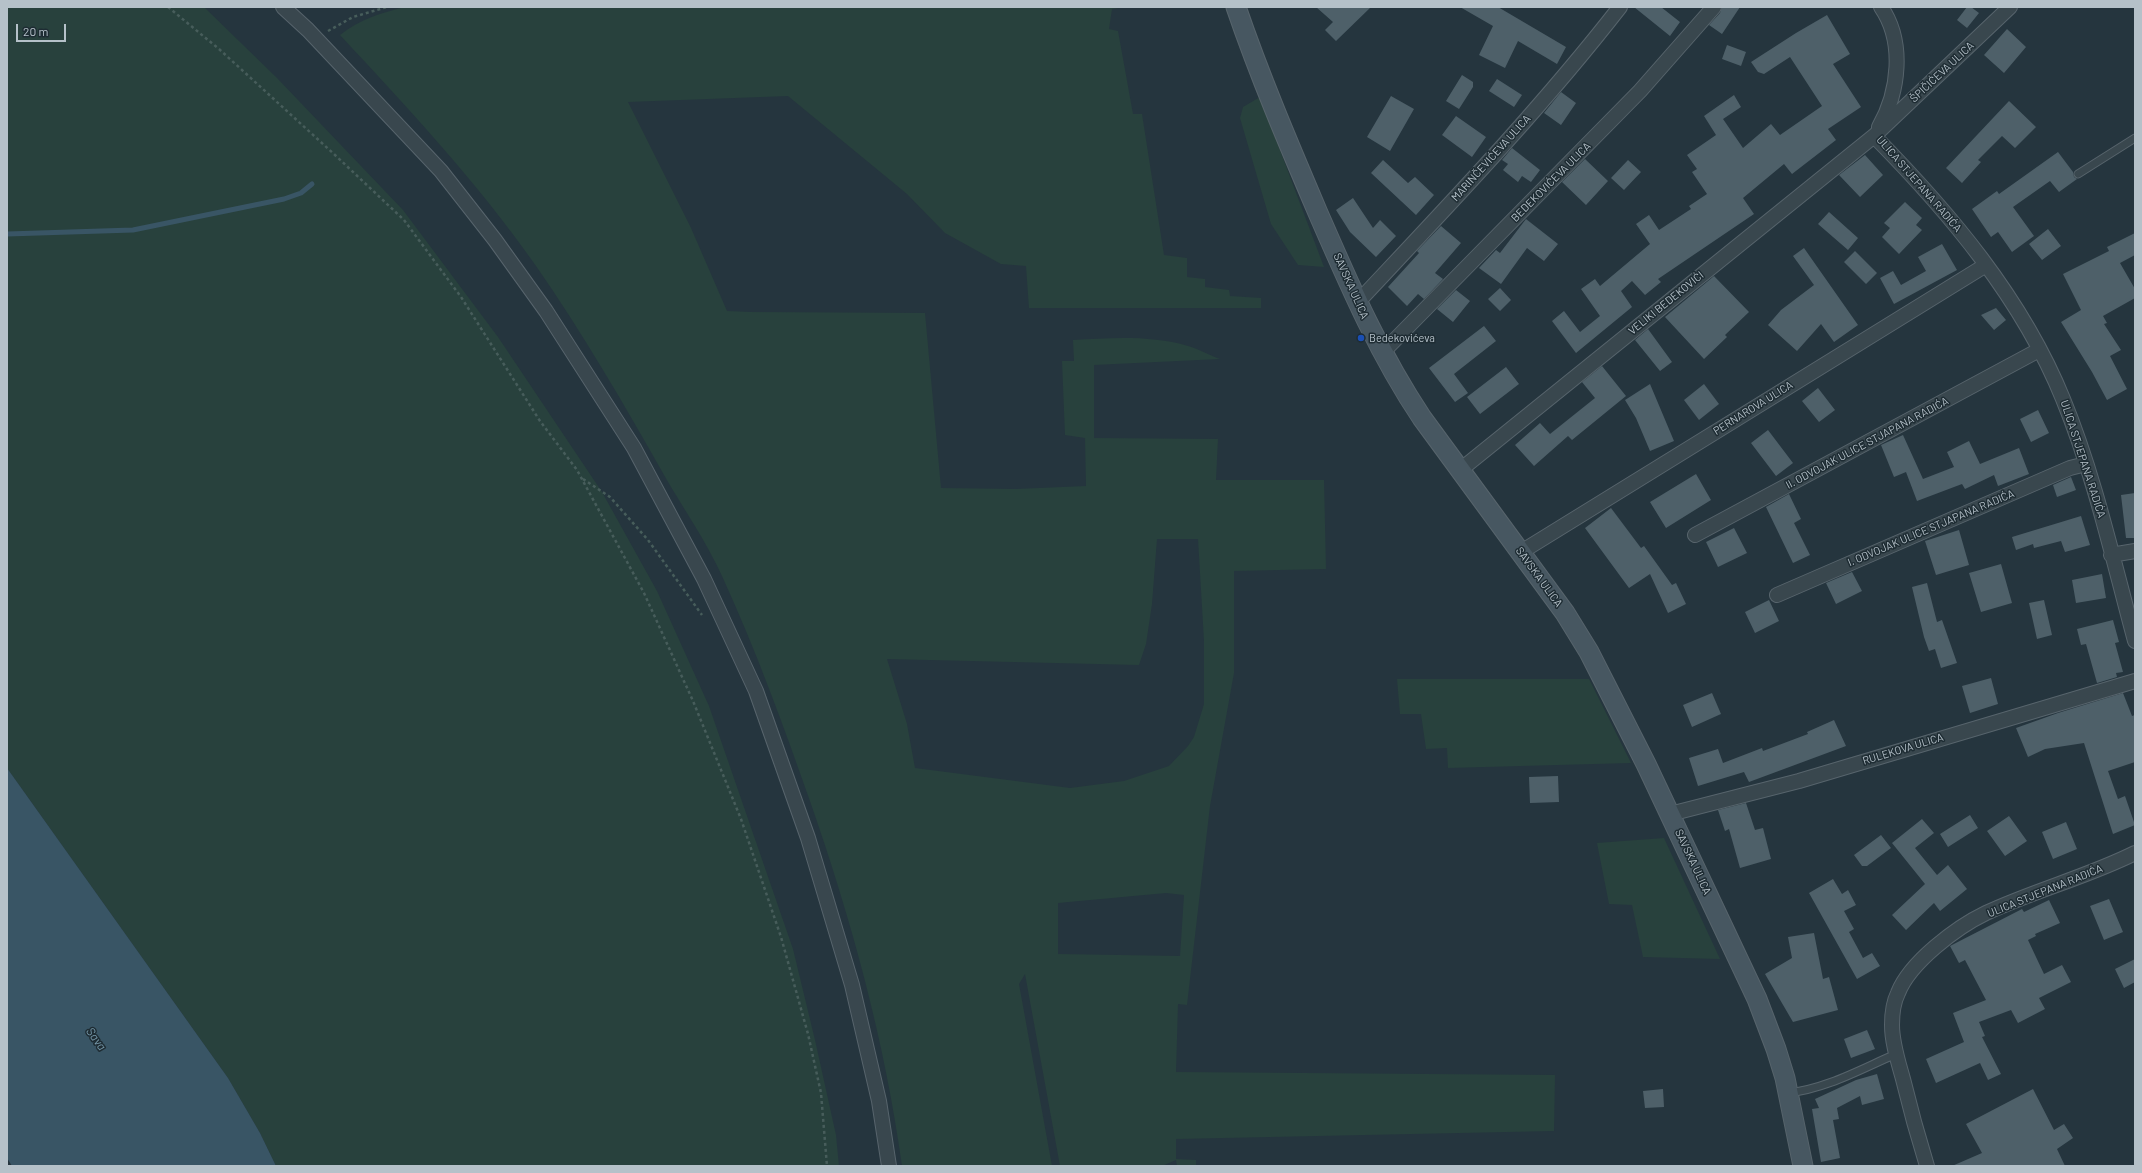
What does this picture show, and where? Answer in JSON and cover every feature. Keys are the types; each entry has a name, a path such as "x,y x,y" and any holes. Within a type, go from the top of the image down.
{"street":[{"path":"283,7 317,39 441,171 546,311 634,448 704,579 756,691 808,838 852,985 879,1101 889,1166"},
{"name":"SAVSKA ULICA","path":"1236,7 1269,94 1357,303 1382,353 1400,386 1459,471 1521,552 1565,613 1588,652 1670,814 1757,999 1776,1049 1788,1093 1803,1166"},
{"name":"MARINČEVIĆEVA ULICA","path":"1357,303 1507,142 1620,7"},
{"name":"BEDEKOVIĆEVA ULICA","path":"1382,353 1640,91 1714,7"},
{"name":"ULICA STJEPANA RADIĆA","path":"1880,7 1892,32 1896,53 1896,70 1891,101 1874,136 1947,214 1986,265 2039,350 2062,397 2086,464 2135,642"},
{"name":"ŠPIČIĆEVA ULICA","path":"1874,136 2010,7"},
{"name":"VELIKI BEDEKOVIĆI","path":"1459,471 1874,136"},
{"name":"PERNAROVA ULICA","path":"1521,552 1986,265"},
{"name":"II. ODVOJAK ULICE STJAPANA RADIĆA","path":"1695,535 2039,350"},
{"name":"I. ODVOJAK ULICE STJAPANA RADIĆA","path":"1777,595 2070,468 2086,464"},
{"path":"2111,555 2135,551"},
{"name":"RULEKOVA ULICA","path":"1670,814 1799,781 2135,681"},
{"name":"ULICA STJEPANA RADIĆA","path":"1927,1166 1896,1054 1892,1027 1894,1004 1898,992 1907,977 1924,958 1961,928 1986,914 2135,853"}],"lane":[{"path":"2078,174 2135,138"},
{"path":"1788,1093 1807,1091 1896,1054"}],"path":[{"path":"168,7 224,54 404,220 461,297 540,421 582,479 644,593 694,701 741,819 781,937 808,1034 820,1093 827,1166"},
{"path":"317,39 353,17 387,7"},
{"path":"582,479 610,497 648,540 706,620"}],"green space":[{"path":"7,7 204,7 277,78 403,210 498,337 602,492 657,591 709,706 793,949 836,1135 839,1166 276,1166 260,1133 228,1078 7,768"},
{"path":"405,7 1126,7 1112,9 1109,29 1118,31 1133,114 1142,114 1164,255 1187,258 1187,277 1205,279 1205,287 1229,290 1230,296 1261,298 1261,308 1029,308 1026,266 1001,264 945,233 907,194 788,96 628,102 691,228 727,311 925,313 941,488 1016,489 1086,486 1085,438 1065,435 1062,361 1074,361 1073,340 1131,338 1160,340 1192,347 1220,359 1094,365 1094,438 1218,439 1216,480 1324,480 1326,569 1234,571 1234,673 1210,806 1187,1005 1178,1004 1176,1072 1555,1075 1554,1131 1176,1139 1176,1159 1196,1160 1196,1166 1177,1166 1176,1160 1162,1166 1060,1166 1025,974 1019,984 1052,1166 902,1166 895,1120 877,1028 866,983 840,893 811,804 769,689 722,576 709,550 618,395 586,342 536,266 491,205 467,176 340,35 355,25 379,14","holes":["1157,539 1198,539 1204,641 1204,704 1194,737 1188,746 1169,766 1124,781 1070,788 915,768 907,724 887,659 1139,665 1146,644 1152,604","1166,893 1184,895 1180,956 1058,954 1058,903"]},
{"path":"1260,97 1324,267 1298,265 1271,224 1240,118 1243,107"},
{"path":"1397,679 1589,679 1631,763 1448,768 1447,748 1426,749 1421,714 1400,714"},
{"path":"1664,838 1720,959 1643,957 1632,905 1609,904 1597,843"}],"water":[{"name":"Sava","path":"7,768 228,1078 260,1133 276,1166 12,1166 7,1158"}],"building":[{"path":"1316,7 1371,7 1336,41 1325,30 1333,22"},
{"path":"1460,7 1498,7 1566,47 1557,64 1518,41 1505,68 1479,55 1493,26"},
{"path":"1634,7 1661,7 1680,22 1670,36"},
{"path":"1722,7 1740,7 1722,34 1709,25 1720,13"},
{"path":"1967,7 1971,7 1979,13 1967,28 1957,20"},
{"path":"1827,15 1850,54 1833,64 1861,107 1828,129 1836,140 1792,174 1784,164 1743,198 1754,214 1658,279 1661,282 1645,295 1632,281 1621,291 1632,307 1576,353 1552,321 1564,311 1580,332 1600,316 1581,289 1595,279 1600,286 1650,244 1636,224 1649,215 1659,230 1691,209 1689,206 1707,194 1692,172 1697,169 1687,155 1716,135 1704,116 1734,95 1741,107 1723,119 1743,148 1771,124 1780,135 1822,106 1790,57 1764,74 1758,72 1751,62"},
{"path":"2007,29 2026,47 2004,73 1984,55"},
{"path":"1727,45 1746,52 1741,66 1722,59"},
{"path":"1462,75 1473,82 1473,87 1459,109 1446,101"},
{"path":"1497,79 1522,95 1514,107 1489,91"},
{"path":"1561,92 1576,103 1561,125 1544,113"},
{"path":"1391,96 1414,109 1390,151 1367,137"},
{"path":"2009,101 2036,127 2015,148 2002,136 1978,160 1981,162 1962,183 1946,168"},
{"path":"1456,116 1486,137 1472,157 1442,135"},
{"path":"1512,148 1540,170 1531,182 1522,176 1518,182 1503,170 1508,164 1502,160"},
{"path":"2058,152 2073,172 2074,177 2077,179 2059,192 2050,181 2013,207 2034,236 2012,252 1998,232 1991,237 1972,209 1997,191 1999,194"},
{"path":"1865,155 1883,175 1860,197 1839,175"},
{"path":"1585,159 1608,181 1586,205 1562,182"},
{"path":"1383,160 1408,183 1415,177 1434,195 1416,215 1371,173"},
{"path":"1628,160 1641,172 1624,190 1611,178"},
{"path":"1353,198 1373,228 1380,220 1396,236 1376,257 1350,232 1336,210"},
{"path":"1905,202 1922,218 1916,225 1922,230 1899,254 1882,237 1890,228 1884,223"},
{"path":"1829,212 1858,238 1848,250 1818,224"},
{"path":"1526,219 1558,244 1544,261 1527,248 1501,284 1479,268 1496,250 1500,253"},
{"path":"1441,226 1461,243 1435,273 1443,279 1424,299 1418,294 1407,306 1388,287 1419,253 1417,251"},
{"path":"2048,229 2061,246 2042,260 2029,244"},
{"path":"2135,233 2135,255 2120,263 2135,289 2135,298 2103,316 2107,323 2104,324 2121,350 2110,356 2127,389 2107,400 2092,372 2061,322 2081,310 2063,274 2109,251 2107,247"},
{"path":"1942,244 1957,270 1894,304 1880,278 1893,271 1901,285 1926,271 1918,257"},
{"path":"1804,248 1858,325 1834,342 1821,324 1797,351 1768,325 1781,310 1814,285 1793,256"},
{"path":"1855,251 1877,273 1866,284 1844,262"},
{"path":"1714,276 1749,312 1725,335 1727,337 1704,359 1665,317"},
{"path":"1500,288 1511,300 1500,311 1488,299"},
{"path":"1456,290 1470,301 1453,322 1437,309"},
{"path":"1996,308 2006,320 1994,330 1981,315"},
{"path":"1484,326 1496,341 1454,374 1468,393 1455,402 1429,368"},
{"path":"1648,329 1672,362 1660,371 1635,340"},
{"path":"1602,366 1626,396 1572,440 1568,436 1534,466 1515,445 1540,423 1550,434 1595,398 1582,382"},
{"path":"1506,367 1519,384 1480,414 1467,397"},
{"path":"1650,384 1674,441 1650,451 1636,418 1625,400"},
{"path":"1704,384 1719,404 1699,420 1684,400"},
{"path":"1818,388 1835,410 1819,422 1802,401"},
{"path":"2038,410 2049,433 2031,442 2020,419"},
{"path":"1768,430 1793,463 1776,476 1751,443"},
{"path":"1903,435 1923,479 1954,467 1947,452 1969,441 1980,464 2019,448 2029,474 1998,486 1994,475 1965,489 1962,484 1917,501 1906,472 1894,477 1881,445"},
{"path":"1696,474 1711,500 1666,528 1650,502"},
{"path":"2071,477 2076,490 2057,497 2053,485"},
{"path":"2135,493 2135,538 2126,538 2121,495"},
{"path":"1789,494 1801,519 1794,523 1810,555 1793,563 1766,507"},
{"path":"1611,508 1641,548 1644,546 1672,585 1676,583 1686,604 1668,613 1650,574 1629,588 1585,528"},
{"path":"2081,516 2090,545 2065,552 2061,541 2034,548 2033,544 2016,550 2012,537"},
{"path":"1734,528 1747,553 1718,567 1706,542"},
{"path":"1959,530 1969,565 1936,575 1925,541"},
{"path":"2001,564 2012,603 1981,612 1969,573"},
{"path":"1852,572 1862,591 1836,604 1826,583"},
{"path":"2102,574 2106,598 2076,603 2072,580"},
{"path":"1927,583 1937,622 1942,620 1957,663 1941,668 1935,649 1929,651 1924,637 1912,587"},
{"path":"1769,600 1779,621 1755,633 1745,612"},
{"path":"2044,600 2052,635 2037,639 2029,603"},
{"path":"2113,620 2119,642 2115,643 2123,672 2116,673 2117,677 2097,683 2086,644 2081,645 2077,629"},
{"path":"1991,678 1998,704 1970,713 1962,686"},
{"path":"1712,693 1721,714 1692,727 1683,705"},
{"path":"2123,693 2132,716 2135,715 2135,762 2108,771 2118,799 2125,796 2135,825 2113,834 2084,743 2045,749 2028,757 2016,728"},
{"path":"1834,720 1846,746 1749,782 1744,772 1698,786 1689,758 1718,749 1723,763 1762,748 1763,751 1808,734 1807,732"},
{"path":"1558,776 1559,802 1530,803 1529,777"},
{"path":"1746,803 1755,830 1763,828 1771,859 1740,868 1729,829 1725,831 1718,810"},
{"path":"1970,815 1978,828 1948,847 1940,834"},
{"path":"2009,816 2027,841 2005,856 1987,831"},
{"path":"1922,819 1934,833 1915,848 1937,875 1948,865 1967,889 1940,911 1934,903 1906,930 1892,915 1925,884 1892,843"},
{"path":"2066,822 2077,849 2053,859 2042,832"},
{"path":"1881,835 1891,848 1867,866 1862,866 1854,855"},
{"path":"1833,879 1842,894 1848,890 1856,905 1844,911 1854,929 1849,932 1863,958 1872,953 1880,966 1857,979 1809,893"},
{"path":"2109,899 2123,932 2104,940 2090,906"},
{"path":"2049,900 2060,923 2035,934 2036,936 2028,940 2044,974 2062,965 2071,982 2039,998 2045,1009 2018,1023 2011,1010 1979,1022 1985,1036 1982,1037 2001,1074 1988,1080 1980,1063 1936,1083 1926,1059 1964,1042 1953,1013 1986,1000 1965,960 1959,963 1950,946 2022,909 2024,912"},
{"path":"1814,933 1823,979 1829,977 1838,1010 1793,1022 1765,974 1792,958 1788,937"},
{"path":"2135,959 2135,982 2124,988 2115,969"},
{"path":"1867,1030 1875,1049 1851,1058 1844,1039"},
{"path":"1877,1074 1884,1099 1862,1105 1860,1096 1837,1108 1839,1119 1833,1120 1840,1158 1821,1162 1812,1109 1819,1108 1815,1099 1856,1080"},
{"path":"1663,1089 1664,1107 1645,1108 1643,1091"},
{"path":"2033,1089 2054,1130 2064,1124 2073,1138 2057,1149 2065,1166 1952,1166 1982,1153 1966,1124"}],"waterway":[{"path":"7,234 133,230 284,199 301,193 312,184"}],"place":[{"name":"Bedekovićeva","path":"1361,338"}]}
